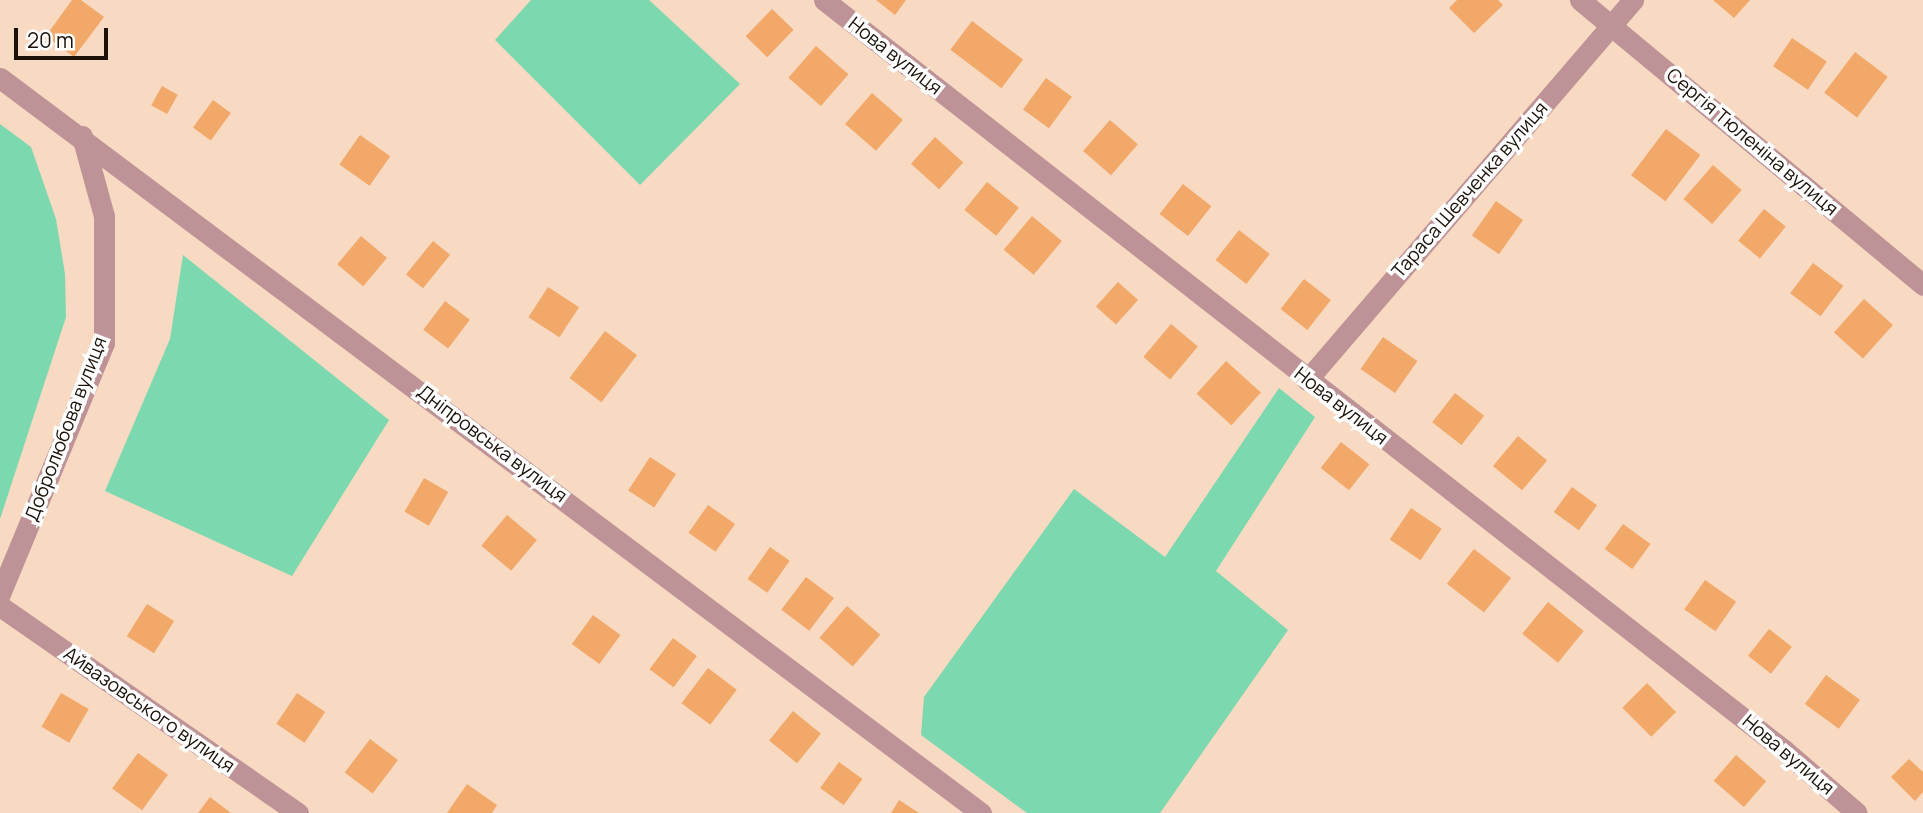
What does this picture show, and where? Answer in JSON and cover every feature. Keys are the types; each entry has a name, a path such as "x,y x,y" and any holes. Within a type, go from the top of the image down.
{"street":[{"name":"Нова вулиця","path":"824,0 1784,750 1857,813"},
{"name":"Сергія Тюленіна вулиця","path":"1580,0 1923,285"},
{"name":"Тараса Шевченка вулиця","path":"1307,380 1633,0"},
{"name":"Дніпровська вулиця","path":"0,78 82,136 981,813"},
{"name":"Добролюбова вулиця","path":"0,594 104,343 104,216 82,136"},
{"name":"Айвазовського вулиця","path":"0,606 298,813"}],"green space":[{"path":"531,0 649,0 740,84 640,185 495,40"},
{"path":"0,124 31,147 56,219 65,274 66,317 0,519"},
{"path":"183,255 389,420 292,576 105,491 170,339"},
{"path":"1279,388 1315,417 1216,571 1288,630 1160,813 1027,813 921,735 924,697 1074,489 1165,557"}],"building":[{"path":"72,0 81,0 104,17 74,57 46,36"},
{"path":"876,0 906,0 895,15"},
{"path":"1457,0 1498,0 1503,5 1474,33 1449,8"},
{"path":"1713,0 1750,0 1734,18"},
{"path":"772,9 794,30 767,57 746,36"},
{"path":"972,21 1023,60 1001,88 950,50"},
{"path":"1792,38 1827,61 1808,90 1773,66"},
{"path":"816,46 848,74 821,106 788,78"},
{"path":"1855,52 1888,77 1857,117 1824,93"},
{"path":"1046,78 1072,97 1049,128 1023,110"},
{"path":"162,86 178,95 167,114 151,105"},
{"path":"872,93 903,120 876,151 845,124"},
{"path":"213,100 231,113 211,140 193,128"},
{"path":"1110,120 1138,144 1111,175 1083,151"},
{"path":"1666,129 1700,155 1665,201 1631,175"},
{"path":"360,135 390,156 370,186 339,164"},
{"path":"935,137 963,162 939,189 911,164"},
{"path":"1713,165 1742,190 1712,224 1683,199"},
{"path":"987,182 1019,208 996,236 964,210"},
{"path":"1183,184 1211,206 1188,236 1160,214"},
{"path":"1496,201 1523,220 1499,254 1472,235"},
{"path":"1764,209 1786,227 1760,258 1738,241"},
{"path":"1032,216 1062,241 1034,275 1004,250"},
{"path":"1239,230 1270,254 1246,284 1216,260"},
{"path":"361,236 387,258 363,286 337,264"},
{"path":"433,241 450,255 423,288 406,274"},
{"path":"1813,263 1843,286 1820,316 1790,293"},
{"path":"1304,279 1331,300 1307,330 1281,309"},
{"path":"1118,282 1138,300 1116,325 1096,307"},
{"path":"548,287 579,307 559,337 528,317"},
{"path":"1864,299 1893,325 1863,359 1834,332"},
{"path":"445,301 470,320 448,348 423,330"},
{"path":"1171,324 1198,346 1170,379 1143,357"},
{"path":"605,331 637,355 601,402 569,378"},
{"path":"1383,337 1417,361 1395,393 1361,369"},
{"path":"1226,361 1261,392 1231,425 1197,394"},
{"path":"1455,393 1484,416 1461,445 1432,422"},
{"path":"1518,436 1547,460 1522,490 1493,466"},
{"path":"1341,442 1369,464 1349,490 1321,468"},
{"path":"650,457 676,474 654,507 628,491"},
{"path":"424,478 448,492 429,526 405,512"},
{"path":"1572,487 1597,505 1579,530 1554,512"},
{"path":"708,505 735,524 716,552 688,533"},
{"path":"1411,508 1442,529 1420,560 1390,540"},
{"path":"507,515 537,540 511,571 481,546"},
{"path":"1623,524 1651,544 1632,569 1605,549"},
{"path":"770,547 790,561 767,593 748,579"},
{"path":"1474,549 1511,578 1484,613 1447,584"},
{"path":"806,577 834,598 809,631 781,610"},
{"path":"1705,580 1736,602 1715,631 1684,609"},
{"path":"1548,602 1584,631 1558,663 1522,634"},
{"path":"147,604 174,621 154,653 127,636"},
{"path":"847,606 880,635 853,667 819,638"},
{"path":"593,615 621,635 599,664 572,644"},
{"path":"1769,629 1792,647 1771,674 1748,656"},
{"path":"673,638 697,656 673,687 650,669"},
{"path":"708,668 737,690 710,725 682,703"},
{"path":"1826,675 1860,700 1839,729 1805,704"},
{"path":"1647,683 1676,712 1651,737 1622,708"},
{"path":"61,693 89,709 69,743 42,727"},
{"path":"297,693 325,712 304,743 276,724"},
{"path":"793,711 821,734 797,763 769,741"},
{"path":"370,739 398,760 373,794 345,773"},
{"path":"138,753 168,775 142,810 112,789"},
{"path":"1736,755 1766,781 1744,807 1714,781"},
{"path":"1909,759 1923,772 1923,792 1915,801 1891,777"},
{"path":"839,762 862,779 844,805 820,788"},
{"path":"467,784 497,805 492,813 447,813"},
{"path":"210,797 231,813 198,813"},
{"path":"899,800 919,813 891,813"}]}
